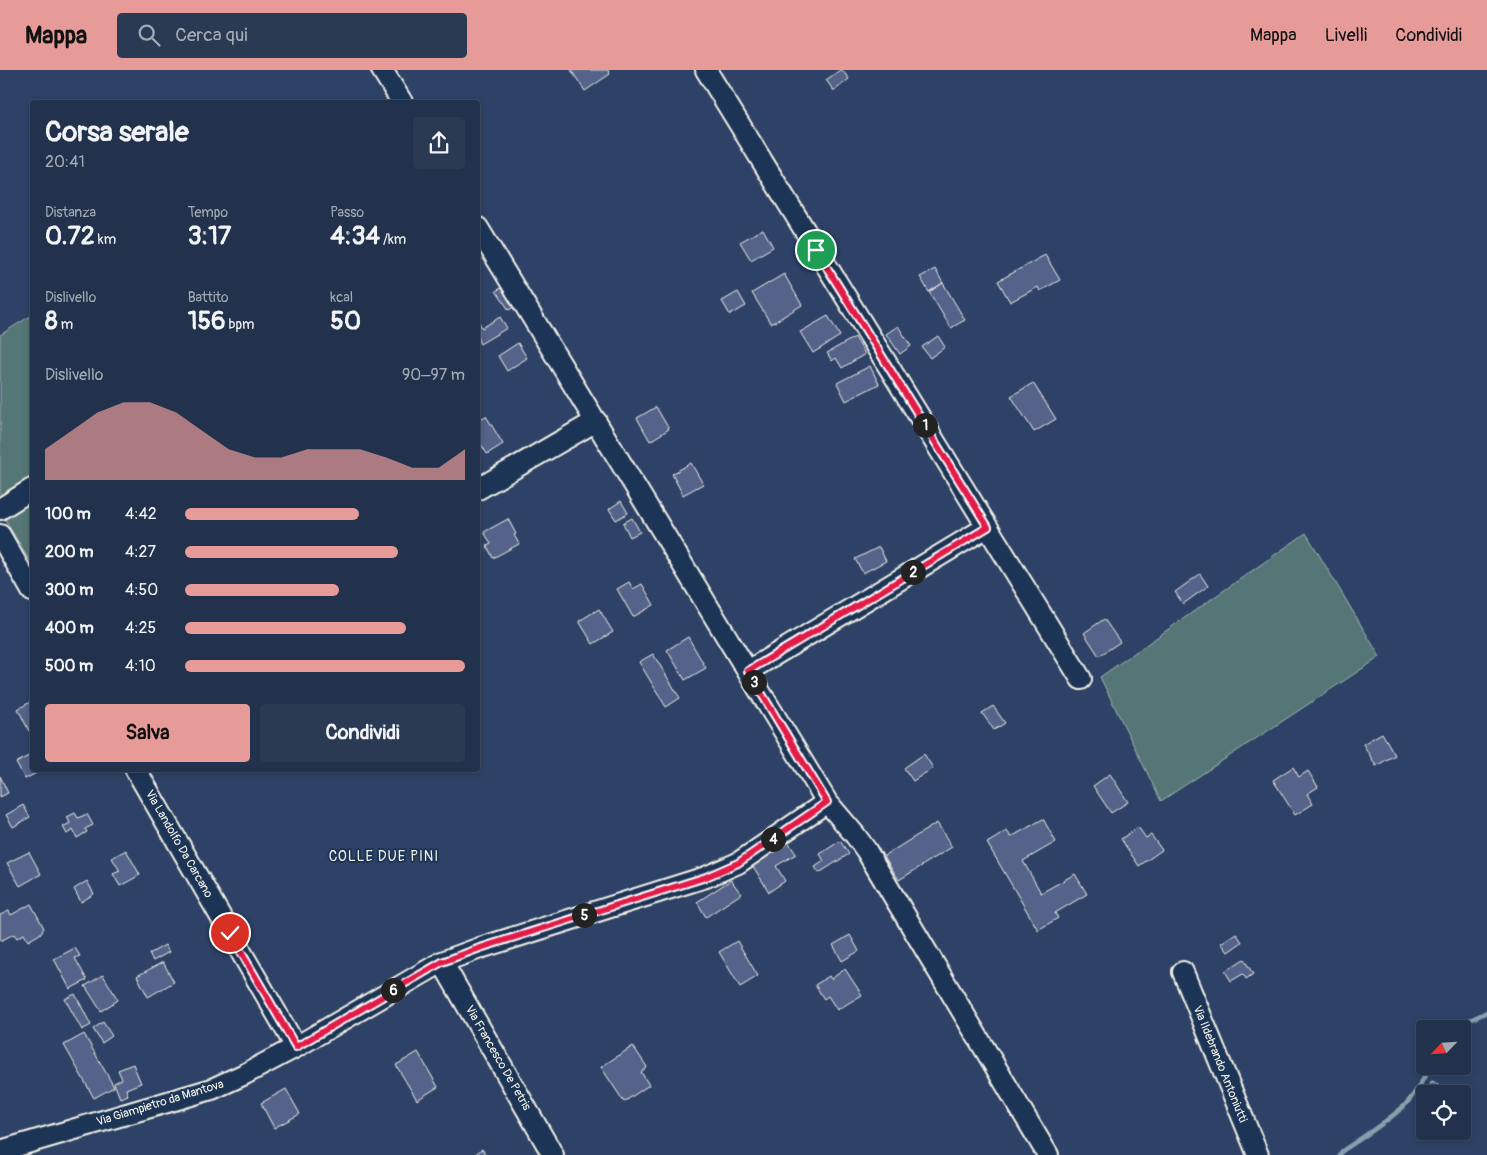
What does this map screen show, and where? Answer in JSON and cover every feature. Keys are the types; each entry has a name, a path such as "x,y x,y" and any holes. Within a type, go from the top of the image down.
{"street":[{"path":"382,70 401,100"},
{"path":"706,70 1081,679"},
{"path":"480,232 827,802 866,850 1048,1155"},
{"path":"480,488 596,421"},
{"path":"0,509 30,490"},
{"path":"748,671 988,527"},
{"path":"0,535 30,588"},
{"name":"Via Landolfo Da Carcano","path":"137,772 296,1047"},
{"name":"Via Giampietro da Mantova","path":"0,1151 212,1089 296,1047 442,962 723,871 738,863 827,802"},
{"name":"Via Francesco De Petris","path":"442,962 553,1155"},
{"name":"Via Ildebrando Antoniutti","path":"1183,972 1258,1155"}],"green space":[{"path":"30,316 30,482 0,500 0,335"},
{"path":"30,500 30,562 3,516"},
{"path":"1306,533 1380,657 1161,801 1100,677"}],"building":[{"path":"571,70 608,70 610,74 585,91"},
{"path":"840,70 849,79 834,91 826,80"},
{"path":"763,229 773,247 751,260 740,242"},
{"path":"1045,255 1060,280 1040,291 1038,287 1010,302 998,281"},
{"path":"935,269 943,283 929,292 920,277"},
{"path":"784,274 802,305 771,324 752,293"},
{"path":"943,283 965,320 951,328 929,292"},
{"path":"506,285 518,304 509,310 496,291"},
{"path":"738,292 746,306 730,315 722,301"},
{"path":"828,316 840,336 813,353 800,332"},
{"path":"500,317 507,328 480,344 480,324 482,328"},
{"path":"898,326 911,346 900,354 886,334"},
{"path":"938,336 945,347 930,358 922,347"},
{"path":"855,337 865,354 842,368 836,358 832,361 827,353"},
{"path":"518,343 527,358 507,371 498,356"},
{"path":"870,366 879,384 846,401 837,383"},
{"path":"1033,383 1056,419 1034,432 1011,396"},
{"path":"656,407 669,429 650,441 637,418"},
{"path":"486,416 503,444 487,454 480,442 480,419"},
{"path":"691,463 703,484 683,495 672,474"},
{"path":"621,501 628,513 616,520 609,509"},
{"path":"632,518 640,532 630,537 623,523"},
{"path":"508,519 519,544 493,558 487,546 491,544 484,532"},
{"path":"879,547 886,561 863,573 855,559"},
{"path":"1200,574 1208,586 1183,604 1175,592"},
{"path":"629,582 633,589 642,584 654,605 633,617 617,589"},
{"path":"599,609 613,632 593,644 579,621"},
{"path":"1104,619 1120,642 1099,656 1084,633"},
{"path":"688,637 706,668 685,680 667,650"},
{"path":"653,654 680,698 666,707 639,662"},
{"path":"30,702 29,731 18,709"},
{"path":"993,706 1005,723 994,730 982,713"},
{"path":"1382,733 1395,755 1376,766 1363,744"},
{"path":"924,754 933,768 913,781 904,768"},
{"path":"30,755 30,772 38,772 25,779 16,763"},
{"path":"1293,767 1299,777 1308,771 1318,787 1307,794 1313,804 1295,815 1273,780"},
{"path":"1110,774 1128,802 1111,813 1093,786"},
{"path":"0,776 8,793 0,797"},
{"path":"23,805 30,817 13,827 6,815"},
{"path":"75,813 78,818 87,814 93,825 85,829 87,832 77,838 73,830 67,834 63,827 70,823 67,817"},
{"path":"1043,819 1056,842 1023,861 1041,893 1075,874 1087,894 1055,913 1058,918 1038,930 987,843 1007,831 1011,837"},
{"path":"937,823 952,847 899,880 884,856"},
{"path":"1138,827 1146,838 1151,835 1162,850 1139,866 1121,839"},
{"path":"787,840 796,854 776,866 785,881 769,892 751,863"},
{"path":"840,841 849,854 819,873 815,867 824,861 820,854"},
{"path":"126,850 140,875 120,886 113,874 120,871 112,858"},
{"path":"29,852 41,874 20,886 7,863"},
{"path":"731,880 741,894 706,917 697,902"},
{"path":"87,881 94,894 81,902 74,889"},
{"path":"31,904 44,928 40,934 28,941 24,934 17,938 14,934 0,941 0,915 9,911 11,915"},
{"path":"1236,933 1242,942 1228,952 1221,943"},
{"path":"850,935 859,951 842,961 833,945"},
{"path":"737,941 758,976 740,987 719,952"},
{"path":"165,945 169,952 153,961 149,954"},
{"path":"75,948 80,956 75,958 87,980 70,989 54,959"},
{"path":"1244,959 1253,974 1246,979 1243,974 1231,981 1225,971"},
{"path":"163,962 174,982 148,997 137,976"},
{"path":"845,969 862,995 837,1010 828,996 824,999 815,985 829,976 831,979"},
{"path":"103,975 118,1000 101,1011 85,986"},
{"path":"75,994 91,1025 82,1030 65,999"},
{"path":"103,1022 112,1036 102,1043 93,1029"},
{"path":"84,1034 114,1087 94,1098 64,1045"},
{"path":"633,1046 647,1067 641,1072 649,1085 624,1102 601,1067"},
{"path":"418,1052 438,1087 417,1100 396,1065"},
{"path":"133,1064 141,1083 126,1089 128,1095 120,1098 114,1083 122,1079 118,1070"},
{"path":"1432,1081 1438,1084 1438,1085 1430,1085"},
{"path":"286,1089 300,1114 274,1128 261,1103"},
{"path":"482,1149 486,1155 474,1155"}],"waterway":[{"path":"1470,1020 1487,1012"},
{"path":"1340,1155 1342,1151 1398,1112 1409,1101 1426,1075"}],"district":[{"name":"COLLE DUE PINI","path":"384,856"}],"route":[{"path":"230,933 296,1047 442,962 480,948 727,869 827,802 748,671 988,527 816,250"}]}
